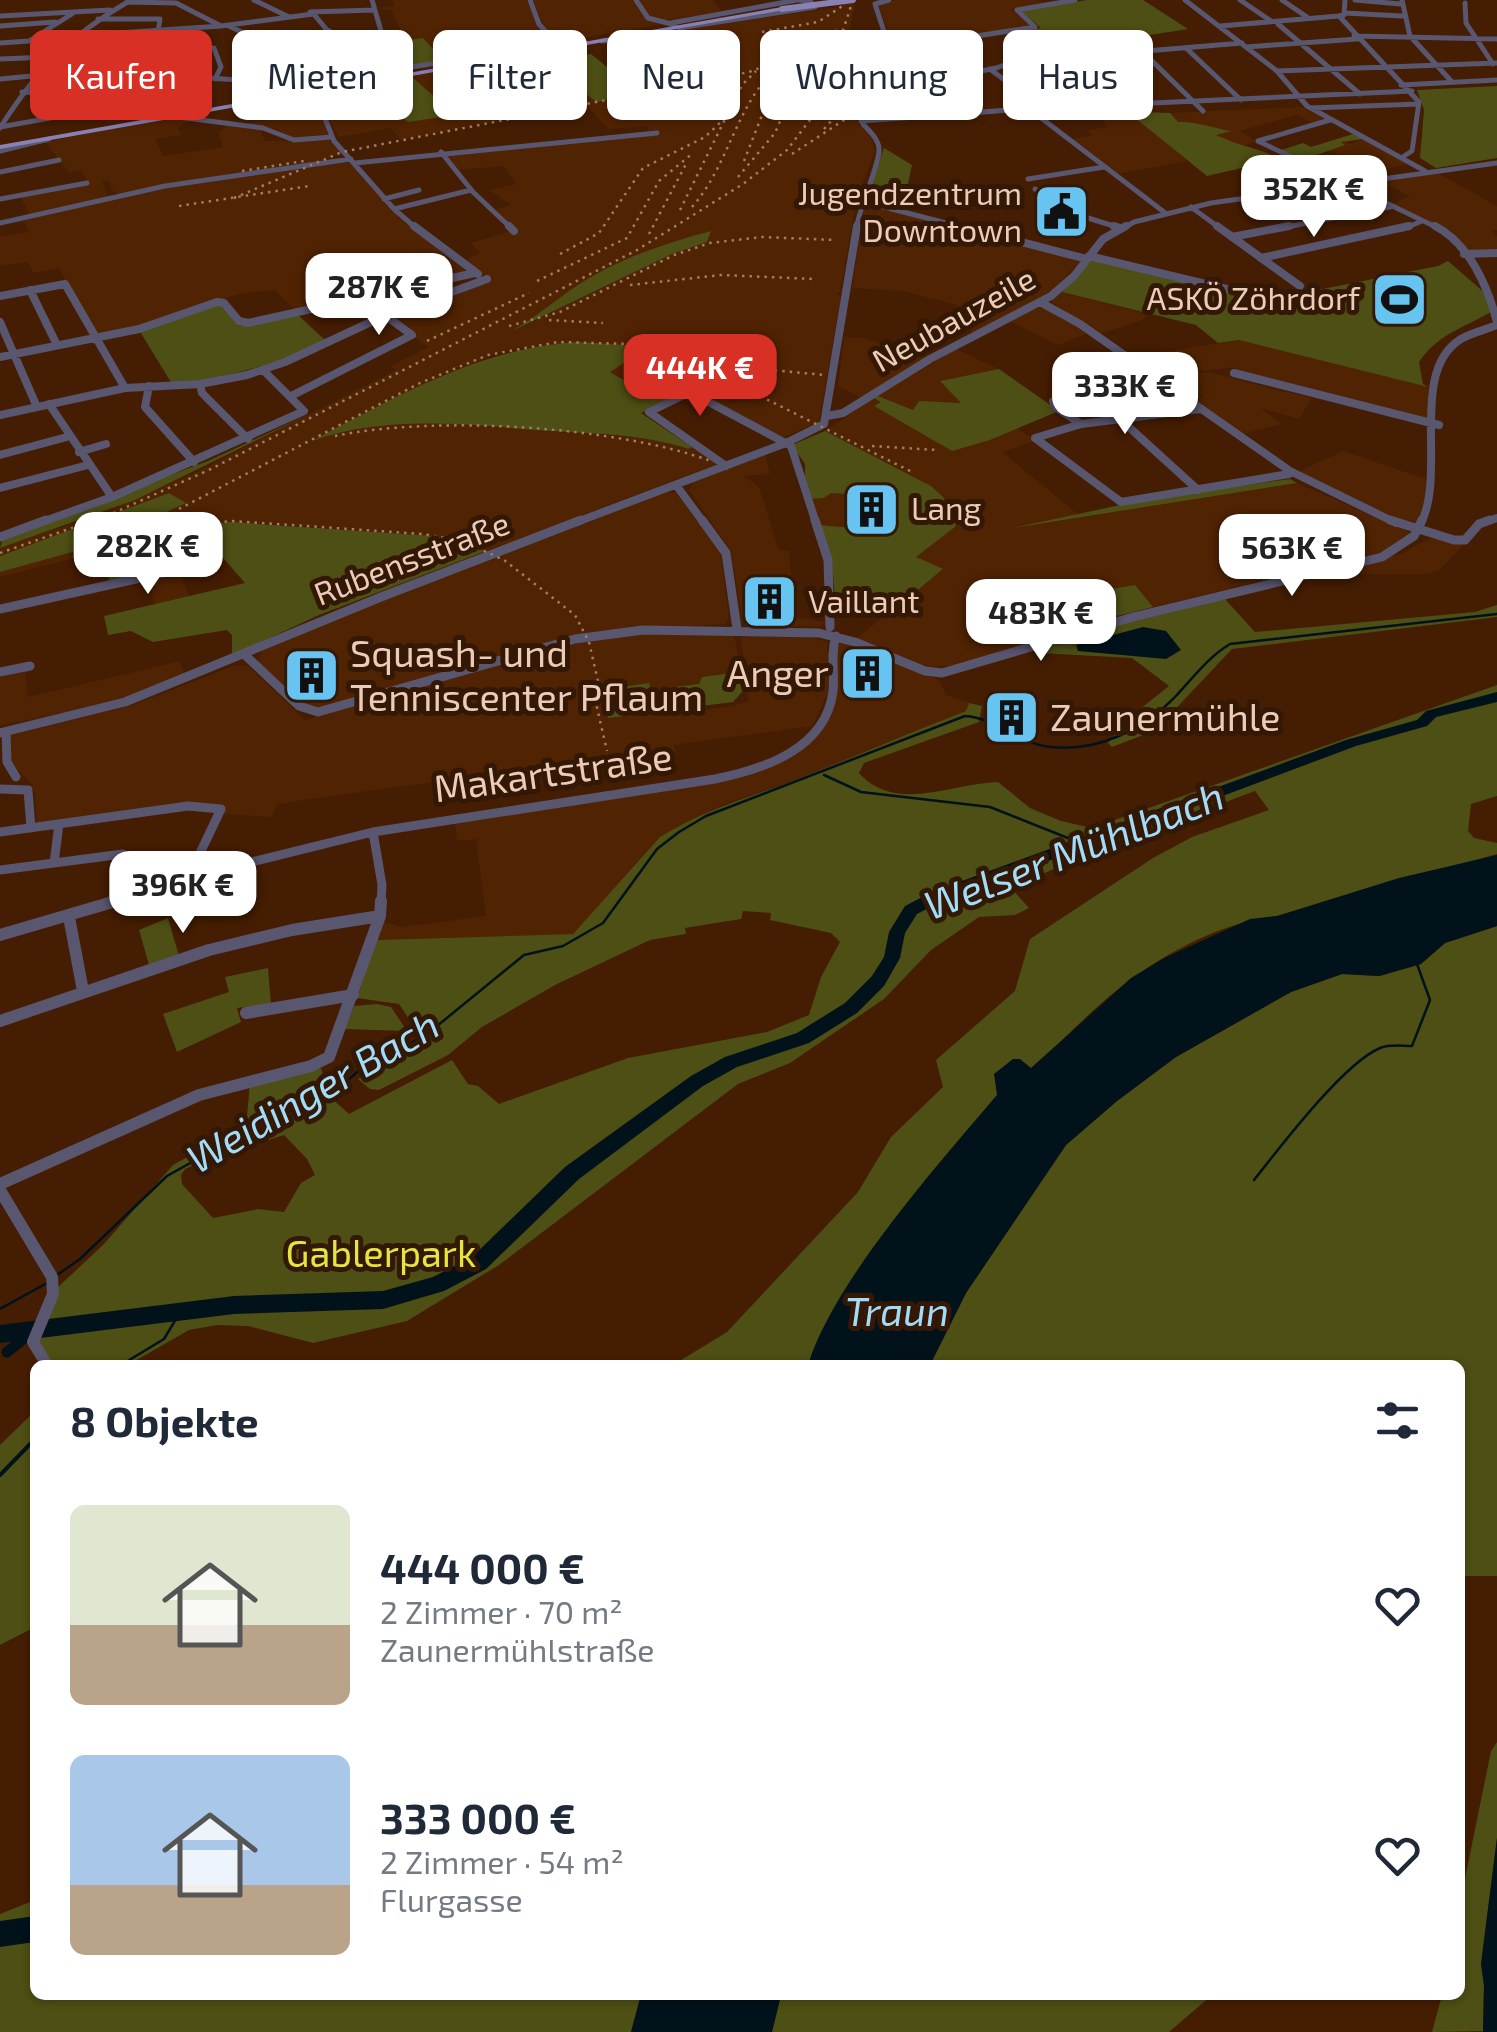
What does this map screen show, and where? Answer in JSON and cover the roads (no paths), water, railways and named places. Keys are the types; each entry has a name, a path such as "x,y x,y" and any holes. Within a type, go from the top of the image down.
{"main road":[{"path":"587,42 833,0"},
{"path":"781,8 853,0"},
{"path":"0,147 141,120"},
{"path":"0,147 142,120"}],"street":[{"path":"254,0 289,16"},
{"path":"372,0 381,30"},
{"path":"530,0 544,30"},
{"path":"636,0 648,18 675,25 803,11 816,6 798,0 723,12 675,25"},
{"path":"714,0 723,12"},
{"path":"886,30 876,2 889,0"},
{"path":"1040,0 1049,4"},
{"path":"983,35 1035,27 1017,10 1074,0"},
{"path":"1185,0 1277,72 1310,108 1404,156 1425,171"},
{"path":"1240,0 1303,42 1360,94"},
{"path":"1282,0 1308,18"},
{"path":"1345,0 1342,15 1355,37 1409,88 1420,104 1412,151 1404,156"},
{"path":"1355,0 1402,2 1402,16 1410,36 1452,82"},
{"path":"81,30 129,1 176,3 233,30"},
{"path":"1465,2 1466,23 1495,65"},
{"path":"0,26 56,22 100,10"},
{"path":"0,16 112,10"},
{"path":"171,30 312,13 375,10"},
{"path":"312,13 327,30"},
{"path":"1220,26 1342,15 1402,16"},
{"path":"98,19 159,18 158,30"},
{"path":"0,43 29,42 56,22"},
{"path":"675,25 681,30"},
{"path":"1153,51 1355,37 1497,39"},
{"path":"212,48 222,66 214,79"},
{"path":"1186,48 1241,100"},
{"path":"0,59 30,58"},
{"path":"1277,72 1430,62 1495,65"},
{"path":"1153,63 1203,111"},
{"path":"983,70 1003,65"},
{"path":"990,69 1003,79"},
{"path":"0,77 22,72"},
{"path":"0,77 30,76"},
{"path":"214,79 232,77"},
{"path":"0,128 30,79"},
{"path":"1295,94 1360,94 1497,80"},
{"path":"1153,103 1241,100 1354,87 1409,88"},
{"path":"22,92 30,92"},
{"path":"1310,108 1420,104"},
{"path":"0,128 45,120"},
{"path":"0,147 144,120"},
{"path":"212,120 270,129 294,140 332,137"},
{"path":"0,415 125,388 200,384 263,370 386,316 487,280 394,209 332,137 327,120"},
{"path":"862,121 876,120"},
{"path":"1045,120 1164,212"},
{"path":"1330,120 1256,142 1448,234 1488,288 1496,325 1464,336 1446,352 1438,384 1441,493"},
{"path":"827,416 861,201 879,151 876,139 862,121"},
{"path":"0,222 165,186 276,170 656,133"},
{"path":"31,141 42,141"},
{"path":"441,152 472,190 514,230"},
{"path":"0,172 58,160"},
{"name":"Neubauzeile","path":"827,416 843,414 930,359 1040,302 1066,284 1103,239 1120,228 1190,207 1497,162"},
{"path":"1028,179 1104,166"},
{"path":"0,199 87,183"},
{"path":"1035,189 1085,218 1120,228"},
{"path":"384,198 419,190"},
{"path":"394,209 472,190"},
{"path":"861,201 1260,298"},
{"path":"1190,207 1300,286"},
{"path":"1232,237 1390,207"},
{"path":"1261,258 1394,232 1422,221"},
{"path":"1464,254 1497,253"},
{"path":"0,358 167,321 217,302 224,303 239,320 248,322 475,273"},
{"path":"0,296 65,284 125,388"},
{"path":"30,290 57,345"},
{"path":"1040,302 1134,363 1289,474 1354,506 1430,528 1450,540 1464,540 1479,524 1497,518"},
{"path":"292,396 412,336 386,316"},
{"path":"0,322 37,407"},
{"path":"1082,424 1053,401 1134,363"},
{"path":"0,524 3,536 112,497 304,411 263,370"},
{"path":"1234,372 1439,425"},
{"path":"200,384 202,393 248,438"},
{"path":"149,386 145,406 194,462"},
{"path":"726,466 651,418 649,412 690,392 786,443"},
{"path":"49,404 67,436 112,497"},
{"path":"1200,409 1082,424 1035,438 1116,501 1289,474"},
{"name":"Rubensstraße","path":"16,776 7,762 3,733 128,702 322,620 786,443 824,424 827,416"},
{"path":"1120,419 1198,490"},
{"path":"0,455 67,436"},
{"name":"Makartstraße","path":"0,936 192,878 372,832 715,780 762,768 800,746 824,720 832,698 833,632 828,560 793,449 786,443"},
{"path":"79,452 106,444"},
{"path":"0,488 88,465"},
{"path":"676,485 726,552 737,629"},
{"path":"245,655 298,706 318,712 582,637 643,630 833,632 917,668 942,673 1132,617 1382,557 1404,548 1430,528"},
{"path":"0,608 208,563 214,552 196,534"},
{"path":"0,672 30,666"},
{"path":"0,790 28,790 31,828"},
{"path":"0,832 181,807 221,808 192,870 192,878"},
{"path":"54,863 59,824"},
{"path":"44,1360 33,1342 52,1294 50,1273 0,1187 200,1095 322,1062 332,1052 380,916 381,873 372,832"},
{"path":"0,870 124,854 130,898"},
{"path":"0,1021 258,937 380,916"},
{"path":"68,917 83,991"},
{"path":"246,1013 353,994"}],"water":[{"path":"1143,627 1166,631 1181,650 1166,659 1078,651 1076,645"},
{"name":"Traun","path":"1497,855 1497,926 1445,943 1421,964 1379,976 1342,974 1291,992 1176,1057 1117,1101 1066,1145 966,1293 932,1360 810,1360 840,1297 864,1261 997,1095 994,1074 1013,1059 1020,1059 1031,1068 1131,978 1164,958 1250,919 1277,916 1399,878"},
{"path":"1497,1838 1497,2032 1483,2032 1481,1964"},
{"path":"640,2000 780,2000 772,2032 631,2032"}],"waterway":[{"name":"Weidinger Bach","path":"57,1275 80,1259 167,1176 289,1108 344,1084 357,1072 426,1035 524,955 563,946 603,923 657,849 706,816 965,716 987,721 1039,745 1068,748 1102,742 1149,719 1230,644 1497,614"},
{"name":"Welser Mühlbach","path":"0,1334 234,1305 383,1300 437,1285 479,1263 572,1173 697,1081 731,1062 803,1038 851,1008 878,981 892,958 897,932 911,910 938,896 1351,743 1422,723 1431,714 1497,697"},
{"path":"824,775 861,792 990,807 1083,844"},
{"path":"1254,1180 1313,1107 1365,1057 1380,1048 1412,1046 1430,1000 1417,964"},
{"name":"Weidinger Bach","path":"0,1309 47,1283"},
{"path":"129,1360 164,1339 179,1314"},
{"path":"7,1352 37,1328"},
{"path":"0,1475 30,1444"},
{"name":"Welser Mühlbach","path":"0,1934 30,1930"}],"railway":[{"path":"0,553 109,515 211,469 637,250 743,184 787,150 816,112 853,0"},
{"path":"773,30 818,22 844,5"},
{"path":"236,197 342,152 749,72 811,49 836,29"},
{"path":"680,210 742,85 756,71"},
{"path":"692,207 716,172 760,87"},
{"path":"560,254 599,233 643,168 705,137 723,120"},
{"path":"744,161 760,120"},
{"path":"738,177 775,133 781,120"},
{"path":"824,129 832,120"},
{"path":"792,154 844,120"},
{"path":"537,281 627,238 659,181 693,153"},
{"path":"242,171 304,161"},
{"path":"649,234 686,164"},
{"path":"236,197 309,186"},
{"path":"179,206 236,197"},
{"path":"509,326 560,312 674,255 710,243 762,237 836,240"},
{"path":"630,285 721,275 814,279"},
{"path":"427,341 529,293"},
{"path":"549,320 603,323"},
{"path":"179,509 420,383 488,355 558,342 631,344 680,356 912,472"},
{"path":"715,365 825,375"},
{"path":"335,436 423,426 524,428 626,439 711,461"},
{"path":"872,446 937,450"},
{"path":"93,549 161,528 232,521 423,534 462,541 504,560 575,615 589,642 605,712"},
{"path":"595,699 607,751"}],"place":[{"name":"Jugendzentrum Downtown","path":"1061,212"},
{"name":"ASKÖ Zöhrdorf","path":"1399,299"},
{"name":"Lang","path":"872,509"},
{"name":"Vaillant","path":"769,602"},
{"name":"Anger","path":"868,674"},
{"name":"Squash- und Tenniscenter Pflaum","path":"311,676"},
{"name":"Zaunermühle","path":"1011,718"}],"park label":[{"name":"Gablerpark","path":"381,1254"}]}
